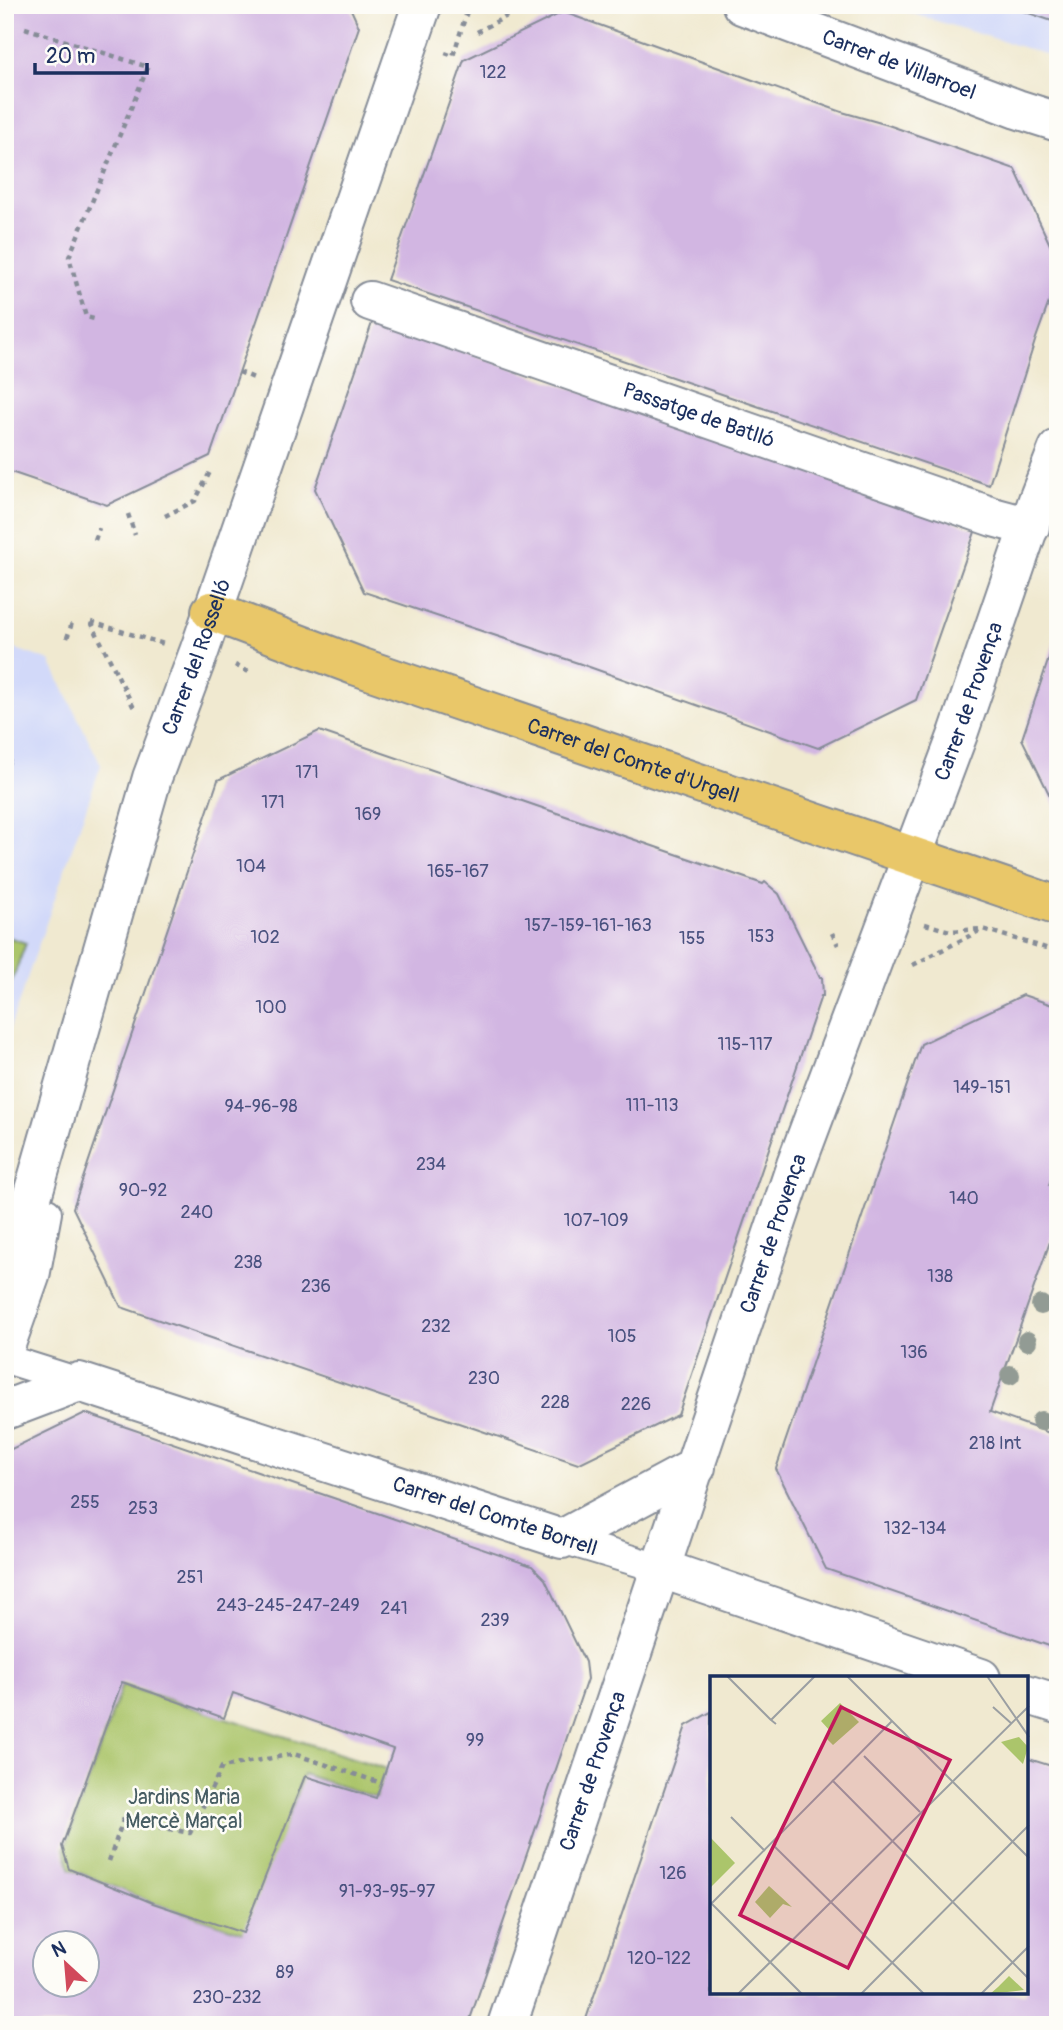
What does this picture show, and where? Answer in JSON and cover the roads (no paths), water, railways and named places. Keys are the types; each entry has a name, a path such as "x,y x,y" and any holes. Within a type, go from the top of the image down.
{"main road":[{"name":"Carrer del Comte d'Urgell","path":"211,611 357,666 1058,906"}],"street":[{"name":"Carrer del Rosselló","path":"5,1280 30,1204 147,794 200,649 422,5"},
{"name":"Carrer de Villarroel","path":"742,5 1058,122"},
{"name":"Passatge de Batlló","path":"370,301 993,517 1030,527"},
{"name":"Carrer de Provença","path":"507,2025 796,1165 975,688 1058,449"},
{"name":"Carrer del Comte Borrell","path":"47,1213 34,1277 6,1360 662,1569 975,1676"},
{"path":"5,1410 79,1382"},
{"path":"562,1539 696,1467"},
{"path":"1028,1695 1058,1704"}],"park label":[{"name":"Jardins Maria Mercè Marçal","path":"184,1809"}]}
